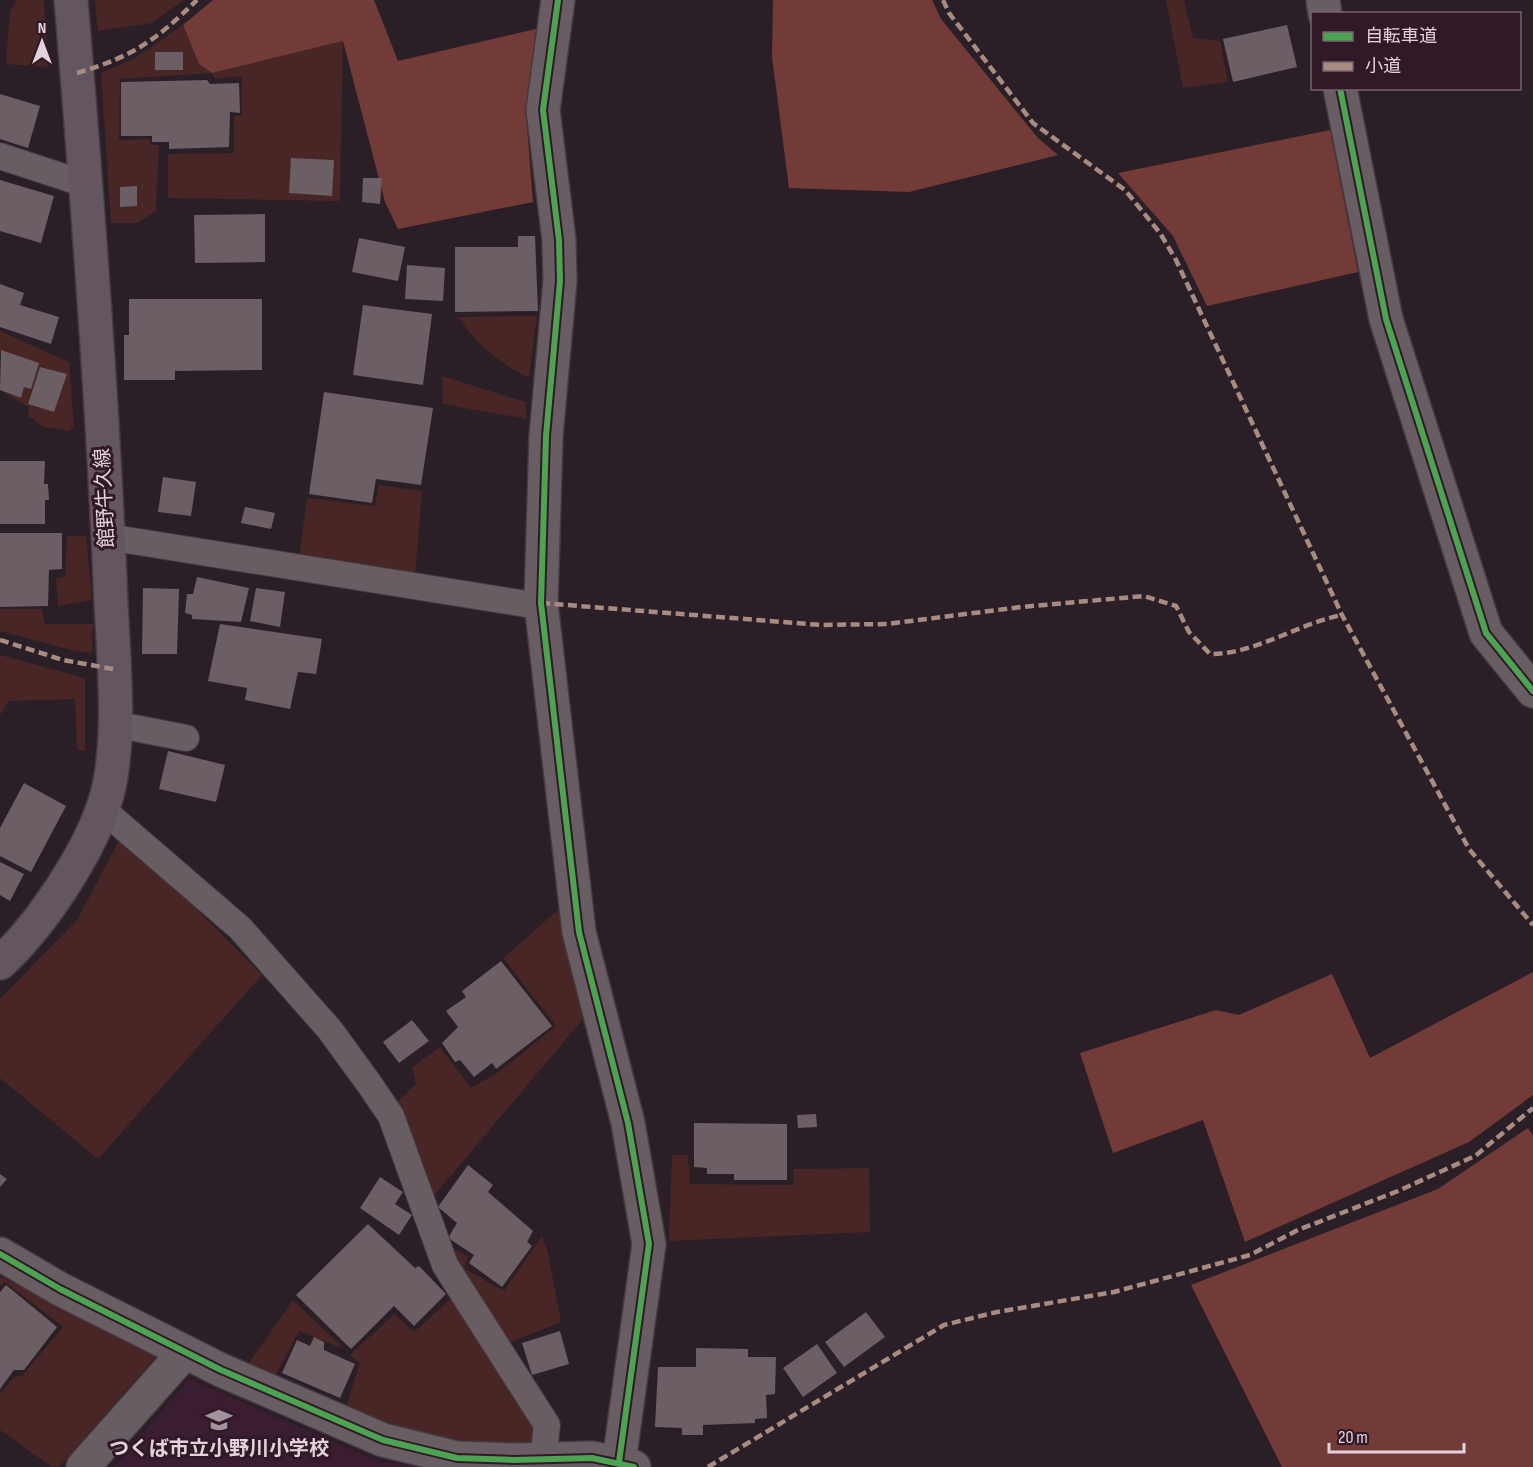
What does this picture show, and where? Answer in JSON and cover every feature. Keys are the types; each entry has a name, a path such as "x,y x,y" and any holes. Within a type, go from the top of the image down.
{"main road":[{"name":"館野牛久線","path":"0,963 23,943 39,921 87,841 102,809 114,759 108,537 71,0"}],"street":[{"path":"0,1254 60,1288 185,1352 383,1440 457,1458 543,1460 592,1458 627,1464 649,1244 628,1123 579,932 541,603 546,436 560,280 559,240 543,110 558,0"},
{"path":"1340,90 1386,319 1486,633 1533,691"},
{"path":"83,1467 185,1352"}],"lane":[{"path":"0,156 85,184"},
{"path":"108,537 526,604 541,603"},
{"path":"114,724 186,738"},
{"path":"102,809 240,928 330,1030 370,1085 391,1116 445,1265 547,1425 543,1460"}],"shaded area":[{"path":"17,0 44,0 48,67 6,64 10,11"},
{"path":"95,0 184,0 152,23 98,31"},
{"path":"213,0 374,0 398,61 540,28 526,115 533,202 398,229 385,202 343,41 212,73 199,64 183,25"},
{"path":"773,0 932,0 941,19 1038,138 1058,155 909,192 789,188 772,57"},
{"path":"1166,0 1184,0 1193,38 1220,41 1228,82 1183,88"},
{"path":"183,25 199,64 212,73 120,79 119,140 150,139 150,145 159,145 156,211 137,223 111,223 101,73 135,58"},
{"path":"343,41 340,201 168,198 168,154 234,153 234,116 241,116 242,76 215,79 212,73"},
{"path":"1330,130 1358,272 1207,306 1173,236 1118,173"},
{"path":"537,316 529,378 507,366 489,352 473,337 458,317"},
{"path":"0,331 69,362 74,425 69,431 44,427 28,416 29,407 0,391 21,398 24,387 31,388 39,363 1,351 0,354","holes":["40,367 67,374 54,412 28,404"]},
{"path":"442,376 525,402 527,419 443,404"},
{"path":"379,485 422,491 415,575 299,559 307,498 375,506"},
{"path":"67,536 86,536 92,600 58,606 56,578 65,577"},
{"path":"0,609 42,609 45,624 93,624 92,653 75,651 0,631"},
{"path":"0,655 85,678 85,751 77,749 75,699 9,701 0,715"},
{"path":"121,837 161,873 262,975 98,1159 0,1078 0,999 77,920"},
{"path":"558,910 583,1019 432,1198 398,1101 416,1084 412,1067 440,1047 471,1088 499,1072 556,1026 503,958"},
{"path":"1533,972 1533,1095 1469,1142 1245,1242 1203,1120 1113,1153 1080,1053 1216,1010 1239,1015 1332,974 1370,1058"},
{"path":"1528,1128 1533,1135 1533,1467 1282,1467 1191,1285 1438,1189"},
{"path":"672,1155 688,1155 690,1184 794,1185 793,1169 869,1168 870,1232 669,1241"},
{"path":"542,1236 548,1253 561,1322 508,1343 477,1298 448,1245 468,1257 464,1268 504,1291"},
{"path":"0,1276 156,1356 60,1466 52,1467 0,1430 0,1394 15,1376 22,1376 63,1327 5,1282 0,1287"},
{"path":"455,1295 537,1426 533,1447 463,1440 402,1430 346,1407 360,1363 350,1355 394,1314 414,1332"},
{"path":"293,1300 344,1349 299,1331 275,1376 248,1364"},
{"name":"つくば市立小野川小学校","path":"189,1379 378,1461 421,1467 114,1467"}],"building":[{"path":"1287,25 1297,67 1233,82 1223,39"},
{"path":"155,52 183,52 183,70 155,70"},
{"path":"207,80 210,84 239,83 240,113 230,112 229,147 169,149 169,142 152,142 152,136 121,136 121,82"},
{"path":"0,94 40,106 28,148 0,139"},
{"path":"291,158 334,160 332,196 289,193"},
{"path":"363,178 382,178 380,204 362,202"},
{"path":"0,180 54,196 41,243 0,231"},
{"path":"137,186 137,206 120,207 120,187"},
{"path":"265,214 265,262 195,263 194,215"},
{"path":"518,236 535,236 538,311 455,312 455,247 518,247"},
{"path":"359,238 405,247 398,281 352,272"},
{"path":"407,265 445,268 443,301 405,299"},
{"path":"0,284 24,293 20,305 59,317 51,344 0,327"},
{"path":"129,299 262,299 262,370 175,371 175,380 124,380 124,335 129,335"},
{"path":"363,305 432,314 423,385 353,375"},
{"path":"1,350 39,363 31,389 24,387 21,398 0,390"},
{"path":"40,367 67,374 54,412 28,404"},
{"path":"324,392 433,408 421,485 376,479 372,503 309,494"},
{"path":"0,461 45,461 44,484 48,484 49,500 45,500 45,524 0,524"},
{"path":"163,477 196,482 191,516 158,512"},
{"path":"245,507 275,513 271,529 241,523"},
{"path":"0,533 62,533 62,569 49,570 48,606 0,607"},
{"path":"197,577 249,588 241,622 192,619 192,615 185,613 187,594 193,594"},
{"path":"143,588 179,589 177,654 142,654"},
{"path":"256,588 285,592 280,627 250,621"},
{"path":"220,624 322,639 316,674 298,672 290,709 245,700 247,688 208,681"},
{"path":"168,751 225,765 216,802 159,789"},
{"path":"24,783 66,806 31,872 0,856 0,828"},
{"path":"0,862 24,874 10,901 0,895"},
{"path":"501,961 552,1026 496,1069 492,1063 474,1077 460,1060 455,1062 442,1043 458,1027 446,1011 466,997 462,991"},
{"path":"412,1020 429,1041 399,1063 383,1042"},
{"path":"816,1114 817,1127 798,1128 797,1115"},
{"path":"694,1123 787,1124 787,1180 734,1180 734,1174 707,1174 707,1168 694,1167"},
{"path":"468,1165 493,1185 488,1192 533,1231 527,1242 532,1246 502,1287 469,1263 474,1255 448,1238 457,1223 438,1207"},
{"path":"0,1174 7,1179 0,1187"},
{"path":"380,1177 403,1192 395,1204 412,1215 399,1235 360,1208"},
{"path":"368,1224 415,1268 419,1266 446,1294 414,1326 394,1306 351,1349 296,1295"},
{"path":"6,1285 57,1327 24,1370 14,1370 0,1389 0,1292"},
{"path":"866,1312 885,1337 844,1367 825,1342"},
{"path":"560,1331 569,1364 532,1375 522,1343"},
{"path":"314,1337 324,1342 324,1350 355,1364 340,1398 282,1373 297,1340 310,1346"},
{"path":"817,1344 837,1373 803,1397 783,1368"},
{"path":"696,1348 748,1349 748,1357 776,1357 775,1394 766,1395 767,1418 755,1419 755,1423 703,1425 703,1435 682,1435 682,1428 655,1427 658,1367 696,1367"}],"marked path":[{"path":"77,73 97,67 143,46 197,0"},
{"path":"943,0 949,13 1033,123 1125,190 1160,233 1176,260 1342,615 1469,849 1533,925"},
{"path":"541,603 821,625 887,624 1021,607 1144,596 1176,606 1189,632 1210,654 1244,649 1342,615"},
{"path":"0,640 63,660 113,669"},
{"path":"708,1467 944,1325 997,1312 1114,1292 1250,1255 1298,1230 1398,1191 1475,1156 1533,1108"}],"cycle path":[{"path":"558,0 543,110 559,240 560,281 546,436 541,603 579,932 628,1123 649,1244 619,1462"},
{"path":"1340,90 1386,319 1486,633 1533,691"},
{"path":"0,1254 60,1289 221,1370 383,1440 457,1458 514,1460 592,1458 634,1467"}],"place":[{"name":"つくば市立小野川小学校","path":"219,1420"}]}
